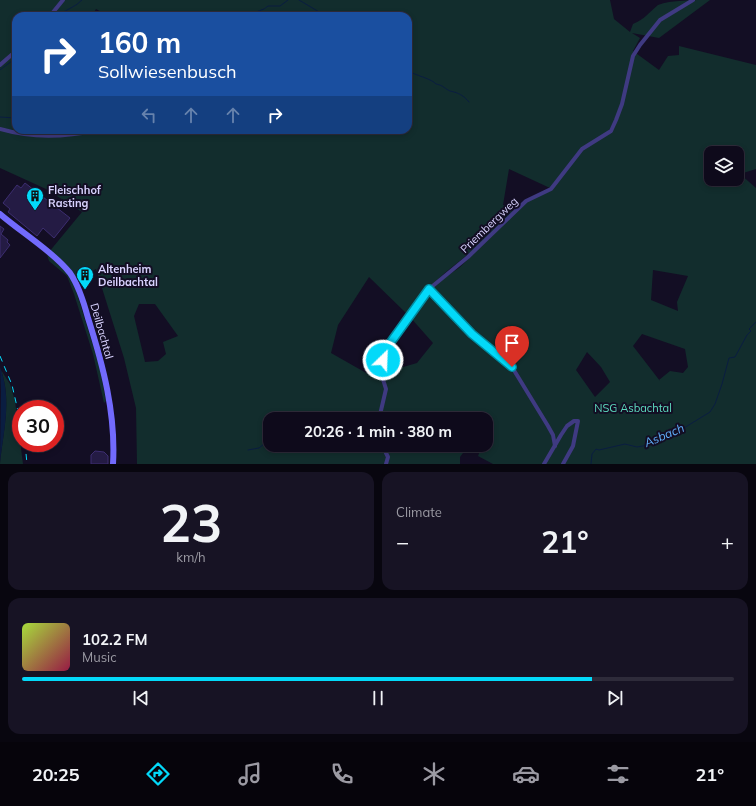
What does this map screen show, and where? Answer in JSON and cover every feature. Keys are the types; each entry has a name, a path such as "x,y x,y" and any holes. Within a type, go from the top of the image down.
{"street":[{"path":"53,12 63,0"},
{"name":"Priembergweg","path":"380,412 386,389 381,373 384,353 429,289 474,252 526,201 550,189 582,149 611,131 622,104 633,56 646,36 660,20 693,0"},
{"path":"0,65 12,54"},
{"path":"0,129 12,132"},
{"path":"32,134 63,136 74,134"},
{"name":"Deilbachtal","path":"0,214 60,263 76,283 92,331 107,390 112,428 113,464"},
{"path":"429,289 472,334 512,367 553,435 555,446"},
{"path":"544,464 567,426 571,422 578,421 573,446 563,464"},
{"path":"386,452 388,457 386,464"}],"green space":[{"name":"NSG Asbachtal","path":"0,0 610,0 614,19 630,32 633,24 644,18 658,5 663,3 690,0 710,0 659,38 632,33 640,38 633,51 659,70 668,56 679,55 679,46 756,65 756,169 744,173 744,146 704,146 704,186 744,186 744,178 756,188 756,464 493,464 478,456 480,452 493,452 493,412 263,412 263,452 464,452 460,457 460,464 137,464 136,408 124,358 96,269 75,280 49,252 82,212 46,189 0,168","holes":["618,117 614,129 609,134 587,146 577,155 555,183 576,154 586,145 607,133","509,169 550,188 526,201 459,268 436,283 410,317 433,343 417,363 379,374 368,374 331,353 338,325 369,277 408,315 432,285 478,247 498,228 515,207 503,205","653,270 688,276 677,302 678,311 651,300","139,304 155,304 178,336 163,342 166,354 158,361 145,362 134,316","642,334 685,349 688,367 683,373 670,371 659,380 633,346","587,352 601,367 610,382 595,397 576,370"]},
{"path":"47,254 68,274 74,284 99,365 106,401 104,403 93,354 74,294 67,276 49,261"},
{"path":"1,370 10,384 15,400 12,400 12,452 21,452 23,464 0,464 6,417 6,393"}],"water":[{"path":"0,367 6,391 6,414 0,462 1,391"}],"building":[{"name":"Fleischhof Rasting","path":"25,183 70,218 54,238 43,228 37,236 8,212 10,209 3,203 17,185 21,188"},
{"path":"0,226 4,229 1,234 8,240 7,242 10,245 0,258"},
{"path":"95,451 104,452 108,456 108,464 91,464 91,455"}],"waterway":[{"path":"64,12 82,0"},
{"path":"256,12 268,6 280,6 288,0"},
{"path":"299,0 319,12"},
{"path":"0,70 12,61"},
{"path":"412,73 461,95 469,102"},
{"path":"0,117 12,118"},
{"name":"Asbach","path":"591,464 592,454 596,449 599,450 625,444 637,447 643,446 660,438 662,434 679,431 710,412 715,404 729,358 735,357 747,335 751,331 749,329 756,322"},
{"path":"248,450 259,448 263,445"}],"railway":[{"path":"0,356 12,385 15,400"},
{"path":"26,452 27,464"}],"place":[{"name":"Fleischhof Rasting","path":"35,211"},
{"name":"Altenheim Deilbachtal","path":"85,290"}],"route":[{"path":"383,360 384,353 388,346 429,289 472,334 512,367"}]}
